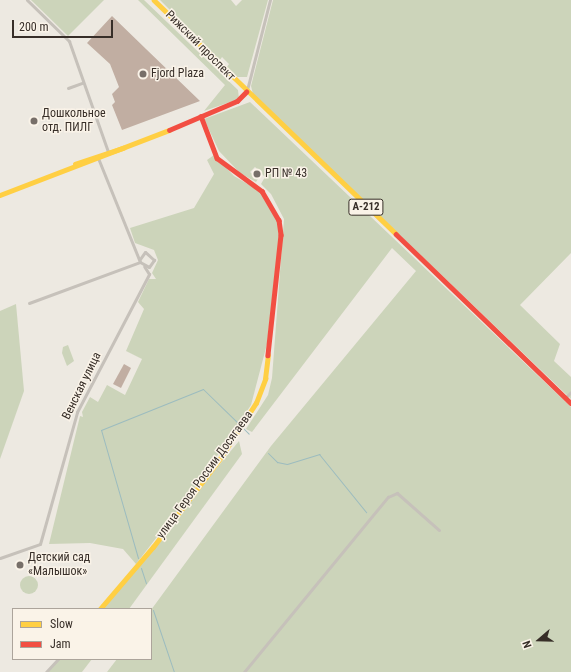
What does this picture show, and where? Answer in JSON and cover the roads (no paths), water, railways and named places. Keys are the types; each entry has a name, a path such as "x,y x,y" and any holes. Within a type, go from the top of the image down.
{"main road":[{"name":"Рижский проспект","path":"154,0 246,92"},
{"path":"0,195 125,148 237,102 246,92"},
{"name":"А-212","path":"246,92 571,403"},
{"name":"улица Героя России Досягаева","path":"101,608 153,548 221,457 256,403 265,379 281,235 279,220 262,191 218,158 210,147 201,116"},
{"path":"98,158 108,152 125,148"}],"street":[{"path":"27,0 68,41 108,152"},
{"path":"246,92 270,0"},
{"path":"68,88 82,83"},
{"path":"29,303 140,261 145,252 153,256 152,264 144,266 140,261 98,158"},
{"name":"Венская улица","path":"0,558 40,544 77,412 149,274 144,266"},
{"path":"565,398 571,392"},
{"path":"244,672 388,497 397,493 439,530"},
{"path":"46,672 57,660"}],"waterway":[{"path":"138,558 101,430 203,389 239,424"},
{"path":"243,428 249,434"},
{"path":"268,453 277,462 287,464 319,454 366,512"},
{"path":"141,568 146,583"},
{"path":"153,610 174,672"}],"place":[{"name":"Fjord Plaza","path":"143,74"},
{"name":"Дошкольное отд. ПИЛГ","path":"34,121"},
{"name":"РП № 43","path":"257,174"},
{"name":"Детский сад «Малышок»","path":"20,565"}]}
